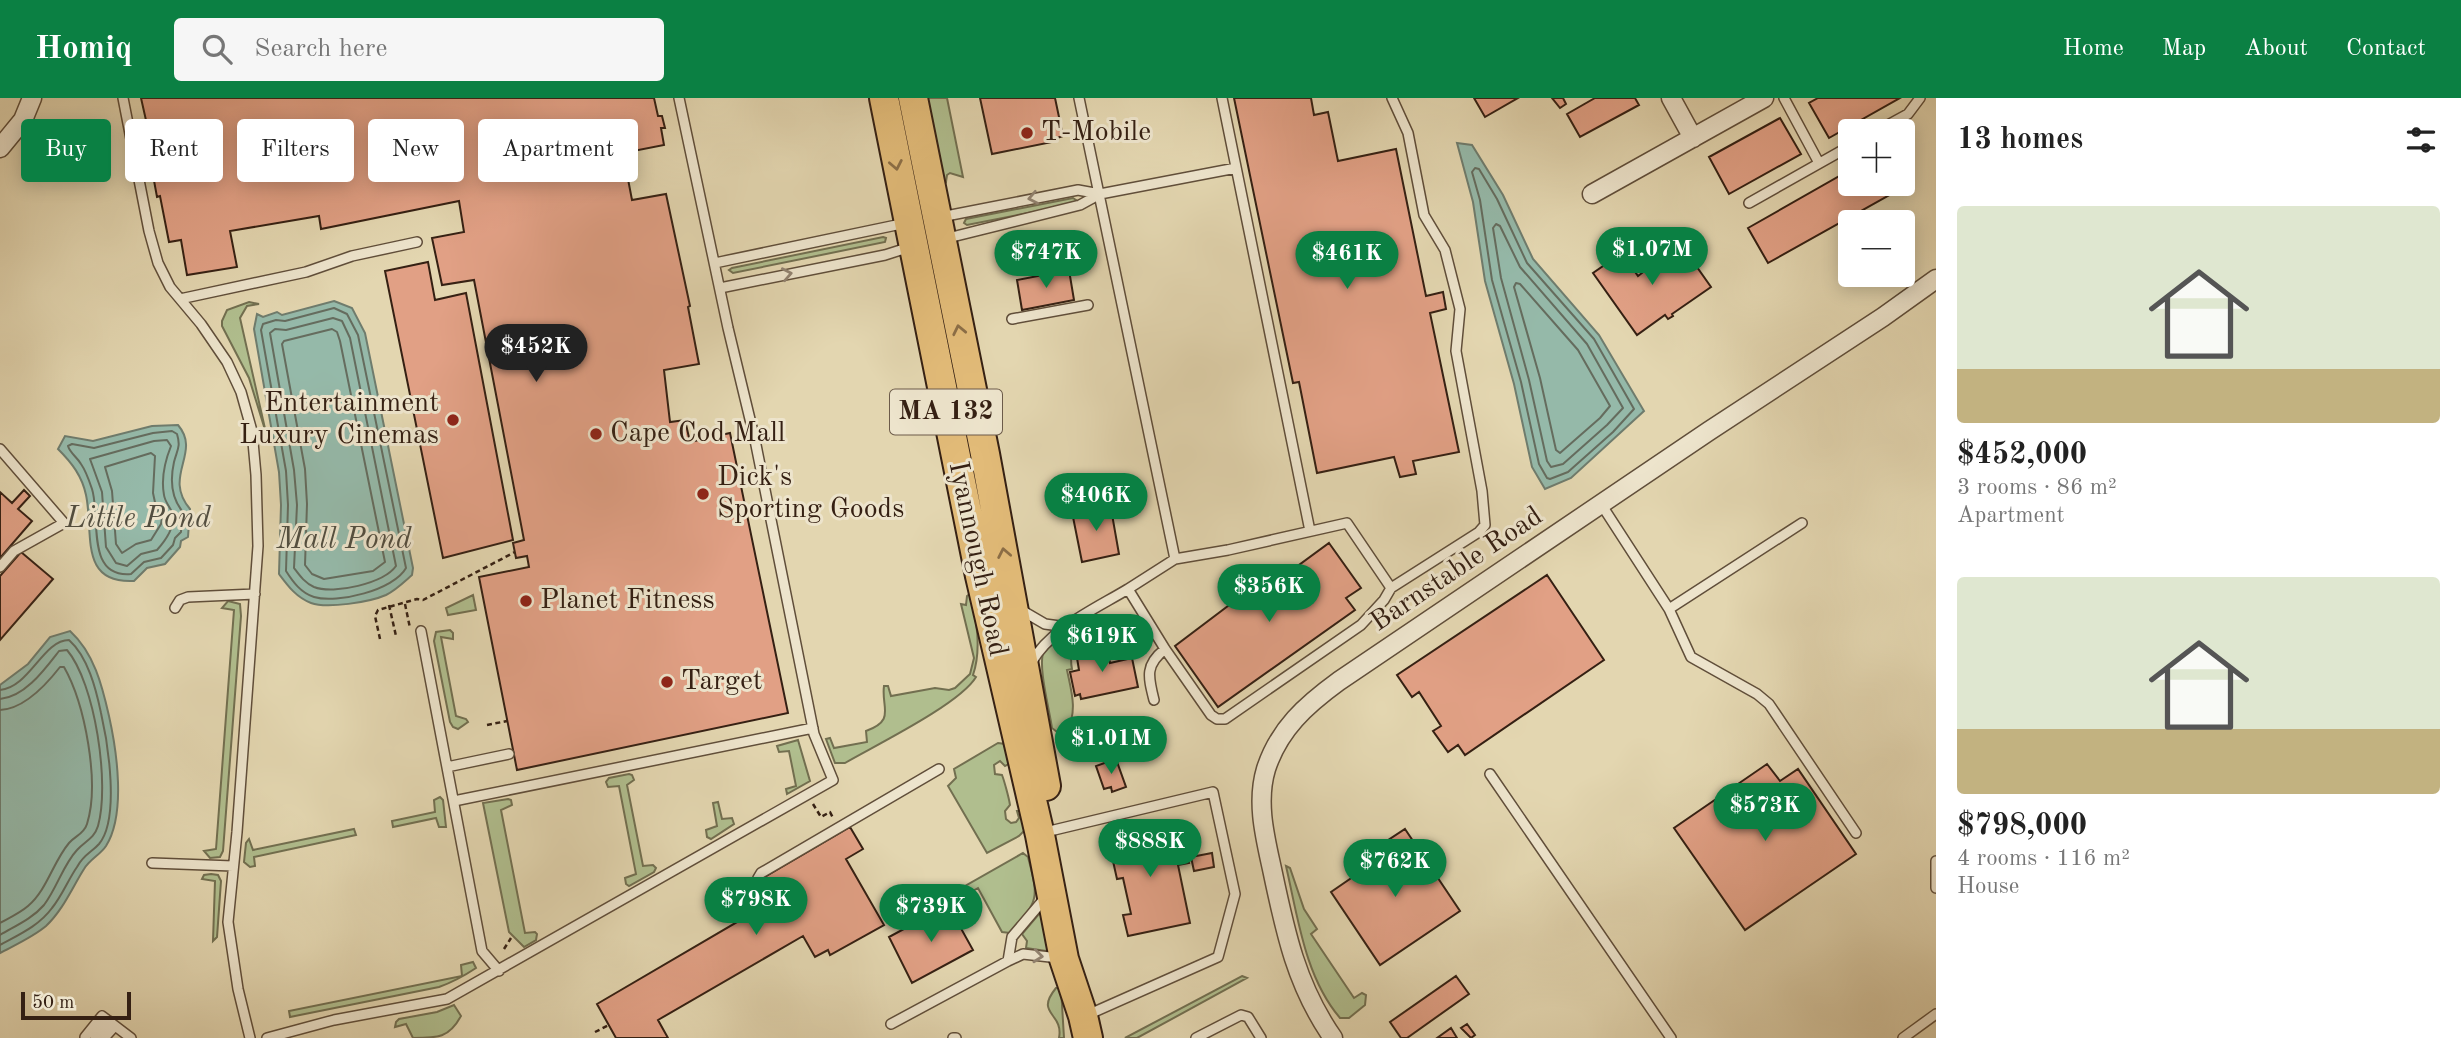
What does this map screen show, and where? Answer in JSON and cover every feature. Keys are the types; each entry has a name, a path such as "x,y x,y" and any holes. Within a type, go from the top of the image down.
{"main road":[{"name":"Iyannough Road","path":"884,98 925,232 1013,603 1079,957 1086,1027"},
{"name":"Iyannough Road","path":"913,98 925,232 980,576 1064,959 1086,1027"}],"street":[{"path":"0,148 23,120 32,98"},
{"path":"1671,98 1693,138"},
{"path":"1592,194 1764,98"},
{"name":"Barnstable Road","path":"1333,1038 1305,989 1287,941 1264,832 1263,781 1275,749 1296,716 1323,692 1936,279"}],"lane":[{"path":"123,98 153,248 163,274 227,362 241,393 252,431 258,546 228,922 238,989 250,1038"},
{"path":"267,1038 334,1020 441,1001 499,971 833,780 813,728 755,440 679,98"},
{"path":"1079,98 1175,559"},
{"path":"1222,98 1310,531"},
{"path":"1128,589 1165,649 1211,715 1217,719 1225,719 1361,625 1384,600 1391,588 1479,532 1485,525 1456,351 1460,309 1446,250 1424,215 1408,133 1392,98"},
{"path":"1784,98 1819,163"},
{"path":"1899,119 1908,114 1920,98"},
{"path":"1749,203 1838,153"},
{"path":"715,262 925,232 1080,205 1100,194 1236,169"},
{"path":"720,288 892,253 925,232 1078,190 1100,194"},
{"path":"180,299 306,272 352,256 418,242"},
{"path":"1012,319 1088,304"},
{"path":"0,449 64,523 14,551 0,567"},
{"path":"1601,504 1669,608 1685,649 1691,657 1757,694 1769,704 1856,833"},
{"path":"1026,670 1038,649 1067,627 1175,559 1347,523 1391,588"},
{"path":"1669,608 1802,523"},
{"path":"175,608 180,600 188,597 255,594"},
{"path":"1013,603 1026,615 1038,621 1067,627"},
{"path":"416,632 447,767 482,951 499,971"},
{"path":"1154,700 1150,664 1154,657 1165,649"},
{"path":"454,801 813,728"},
{"path":"447,767 509,754"},
{"path":"758,878 761,873 939,769"},
{"path":"1490,774 1671,1038"},
{"path":"1054,830 1213,792 1235,894 1218,957 1086,1027"},
{"path":"1936,861 1936,888"},
{"path":"152,863 233,866"},
{"path":"1007,961 1012,937 1051,891"},
{"path":"891,1024 1023,954 1064,959"},
{"path":"1903,1038 1936,1014"},
{"path":"1196,1038 1241,1015 1248,1017 1261,1038"},
{"path":"90,1037 112,1023"},
{"path":"104,1038 112,1023"},
{"path":"112,1023 131,1038"}],"path":[{"path":"380,639 375,613 389,605 405,604 417,598 423,600 515,552"},
{"path":"405,604 416,632"},
{"path":"389,605 396,636"},
{"path":"487,725 507,721"},
{"path":"812,802 821,817 830,812 839,828"},
{"path":"504,949 511,938"},
{"path":"595,1032 608,1025"}],"shaded area":[{"path":"924,98 947,98 963,177 950,173 946,182 942,179"},
{"path":"1073,198 1076,200 1074,204 967,225 964,223 966,219"},
{"path":"886,238 885,242 733,273 729,270 732,268"},
{"path":"249,302 259,304 247,306 240,318 266,433 249,378 222,326 227,310"},
{"path":"971,593 977,634 973,675 976,677 967,688 936,711 845,763 835,763 826,739 830,738 834,748 867,742 866,731 884,718 884,686 888,686 891,696 935,688 949,690 970,674 974,658 961,604 966,605 967,596"},
{"path":"473,595 476,610 448,615 446,608"},
{"path":"228,601 240,604 241,616 223,851 220,857 210,858 204,851 216,849 234,610 222,608"},
{"path":"450,630 453,639 441,637 456,716 468,722 458,729 450,722 434,641 436,632"},
{"path":"1070,631 1072,669 1067,670 1073,700 1072,715 1067,730 1057,732 1052,728 1042,657 1049,645"},
{"path":"798,740 810,781 787,794 786,789 796,786 789,751 779,752 777,746"},
{"path":"998,743 1005,744 1012,762 1005,766 1000,761 994,765 995,774 1002,775 1009,798 1010,805 1005,811 1006,819 1011,823 1016,822 1019,818 1017,811 1020,811 1026,829 1019,836 987,853 948,786 956,778 954,769"},
{"path":"629,774 634,780 627,785 643,866 653,865 656,868 654,872 629,886 625,878 636,874 619,786 608,787 606,782 609,778"},
{"path":"440,797 443,800 446,827 439,827 436,818 393,827 392,821 435,812 434,800"},
{"path":"508,799 512,805 501,810 525,933 537,934 536,940 524,947 509,932 483,803"},
{"path":"718,802 722,819 732,818 734,824 711,839 707,837 706,830 717,826 713,803"},
{"path":"354,829 356,835 254,857 255,866 250,867 244,862 249,839 253,850"},
{"path":"1023,853 1028,857 1032,871 1034,898 1027,913 1010,933 1002,932 978,888 907,928 907,919"},
{"path":"1286,866 1290,868 1304,909 1317,929 1311,934 1354,998 1362,993 1366,995 1365,1005 1349,1018 1340,1018 1318,984 1304,946"},
{"path":"204,875 218,875 221,881 217,937 213,941 215,881 202,879"},
{"path":"1044,908 1053,952 1026,948 1027,941 1022,934"},
{"path":"473,962 476,968 458,979 439,987 290,1017 289,1011 462,976 461,965"},
{"path":"1242,976 1247,978 1137,1038 1125,1038"},
{"path":"1056,988 1061,988 1064,1038 1059,1038 1058,1023 1048,1004"},
{"path":"454,1005 461,1016 452,1029 442,1035 413,1038 406,1024 395,1027 399,1019 437,1012"}],"water":[{"path":"1457,143 1472,145 1503,195 1533,259 1599,335 1644,411 1571,478 1545,489 1532,467 1514,384 1485,281 1473,202"},
{"name":"Mall Pond","path":"334,301 352,308 365,333 413,568 412,575 379,598 338,605 318,605 301,598 279,574 279,472 254,329 257,314 263,317 277,312 282,315"},
{"name":"Little Pond","path":"178,425 186,445 180,486 182,497 190,509 188,537 181,541 180,547 165,564 147,568 134,581 116,580 104,574 96,565 92,553 84,488 76,470 58,449 65,436 93,441 152,426"},
{"path":"70,631 91,659 106,704 117,765 116,817 106,846 86,866 52,920 35,934 0,953 0,685 28,664 50,637"}],"building":[{"name":"Cape Cod Mall","path":"141,98 654,98 658,116 662,116 665,128 661,128 664,145 638,150 638,119 478,119 478,182 629,182 632,200 666,194 690,306 688,307 699,364 664,370 670,422 685,420 690,442 730,433 788,713 517,770 479,577 529,567 527,556 516,558 513,543 524,540 474,280 442,285 432,238 464,232 459,201 321,229 319,216 230,231 237,267 187,275 181,240 169,242 160,196 157,197 154,182 223,182 223,119 146,119"},
{"path":"980,98 1055,98 1063,136 1057,138 1057,141 992,154"},
{"path":"1234,98 1311,98 1314,115 1328,112 1338,161 1396,149 1426,296 1443,292 1446,309 1430,313 1459,452 1413,461 1416,474 1400,477 1394,457 1317,473 1299,382 1293,383"},
{"path":"1474,98 1518,98 1485,117"},
{"path":"1552,98 1563,98 1566,104 1560,108"},
{"path":"1595,98 1635,98 1639,105 1580,137 1567,114"},
{"path":"1818,98 1900,98 1863,119 1838,119 1838,133 1829,138 1809,103"},
{"path":"1780,118 1801,154 1729,194 1709,157"},
{"path":"1838,177 1838,196 1888,196 1863,210 1838,210 1838,224 1768,263 1748,228"},
{"path":"1680,243 1711,287 1672,314 1673,316 1668,319 1665,315 1637,335 1593,273 1622,253 1638,276 1642,273 1641,270"},
{"name":"Entertainment Luxury Cinemas","path":"428,262 435,300 466,293 513,540 443,558 385,271"},
{"path":"1069,270 1074,300 1022,310 1017,280"},
{"path":"24,490 30,496 18,509 32,521 0,558 0,492 12,503"},
{"path":"1110,503 1119,554 1082,562 1072,512"},
{"path":"1329,543 1361,588 1346,598 1355,610 1218,707 1175,646 1265,578 1267,582 1289,566 1292,570"},
{"path":"21,552 53,579 0,640 0,576"},
{"path":"1547,575 1604,660 1465,755 1458,745 1448,752 1433,731 1441,726 1419,692 1412,697 1397,675"},
{"path":"1106,646 1110,663 1132,658 1138,687 1081,699 1080,694 1075,696 1070,672 1079,670 1076,652"},
{"path":"1116,759 1126,787 1112,792 1111,787 1104,789 1096,766"},
{"path":"1767,764 1780,781 1798,769 1856,854 1745,930 1674,828"},
{"path":"850,827 863,849 846,859 884,925 830,955 828,950 815,957 803,936 658,1020 668,1038 616,1038 597,1004 773,901 763,878"},
{"path":"1140,827 1141,834 1169,828 1173,846 1184,843 1189,863 1178,865 1190,923 1128,936 1123,915 1131,914 1123,878 1117,879 1107,834"},
{"path":"1405,829 1460,911 1380,965 1331,892 1376,861 1370,852"},
{"path":"1212,853 1214,867 1194,871 1191,857"},
{"path":"948,905 973,950 912,983 889,937"},
{"path":"1456,976 1469,994 1407,1038 1401,1038 1390,1022"},
{"path":"1467,1024 1475,1035 1471,1038 1461,1028"},
{"path":"1451,1028 1457,1038 1437,1038"}],"place":[{"name":"T-Mobile","path":"1027,133"},
{"name":"Entertainment Luxury Cinemas","path":"453,420"},
{"name":"Cape Cod Mall","path":"596,434"},
{"name":"Dick's Sporting Goods","path":"703,494"},
{"name":"Planet Fitness","path":"526,601"},
{"name":"Target","path":"667,682"}]}
